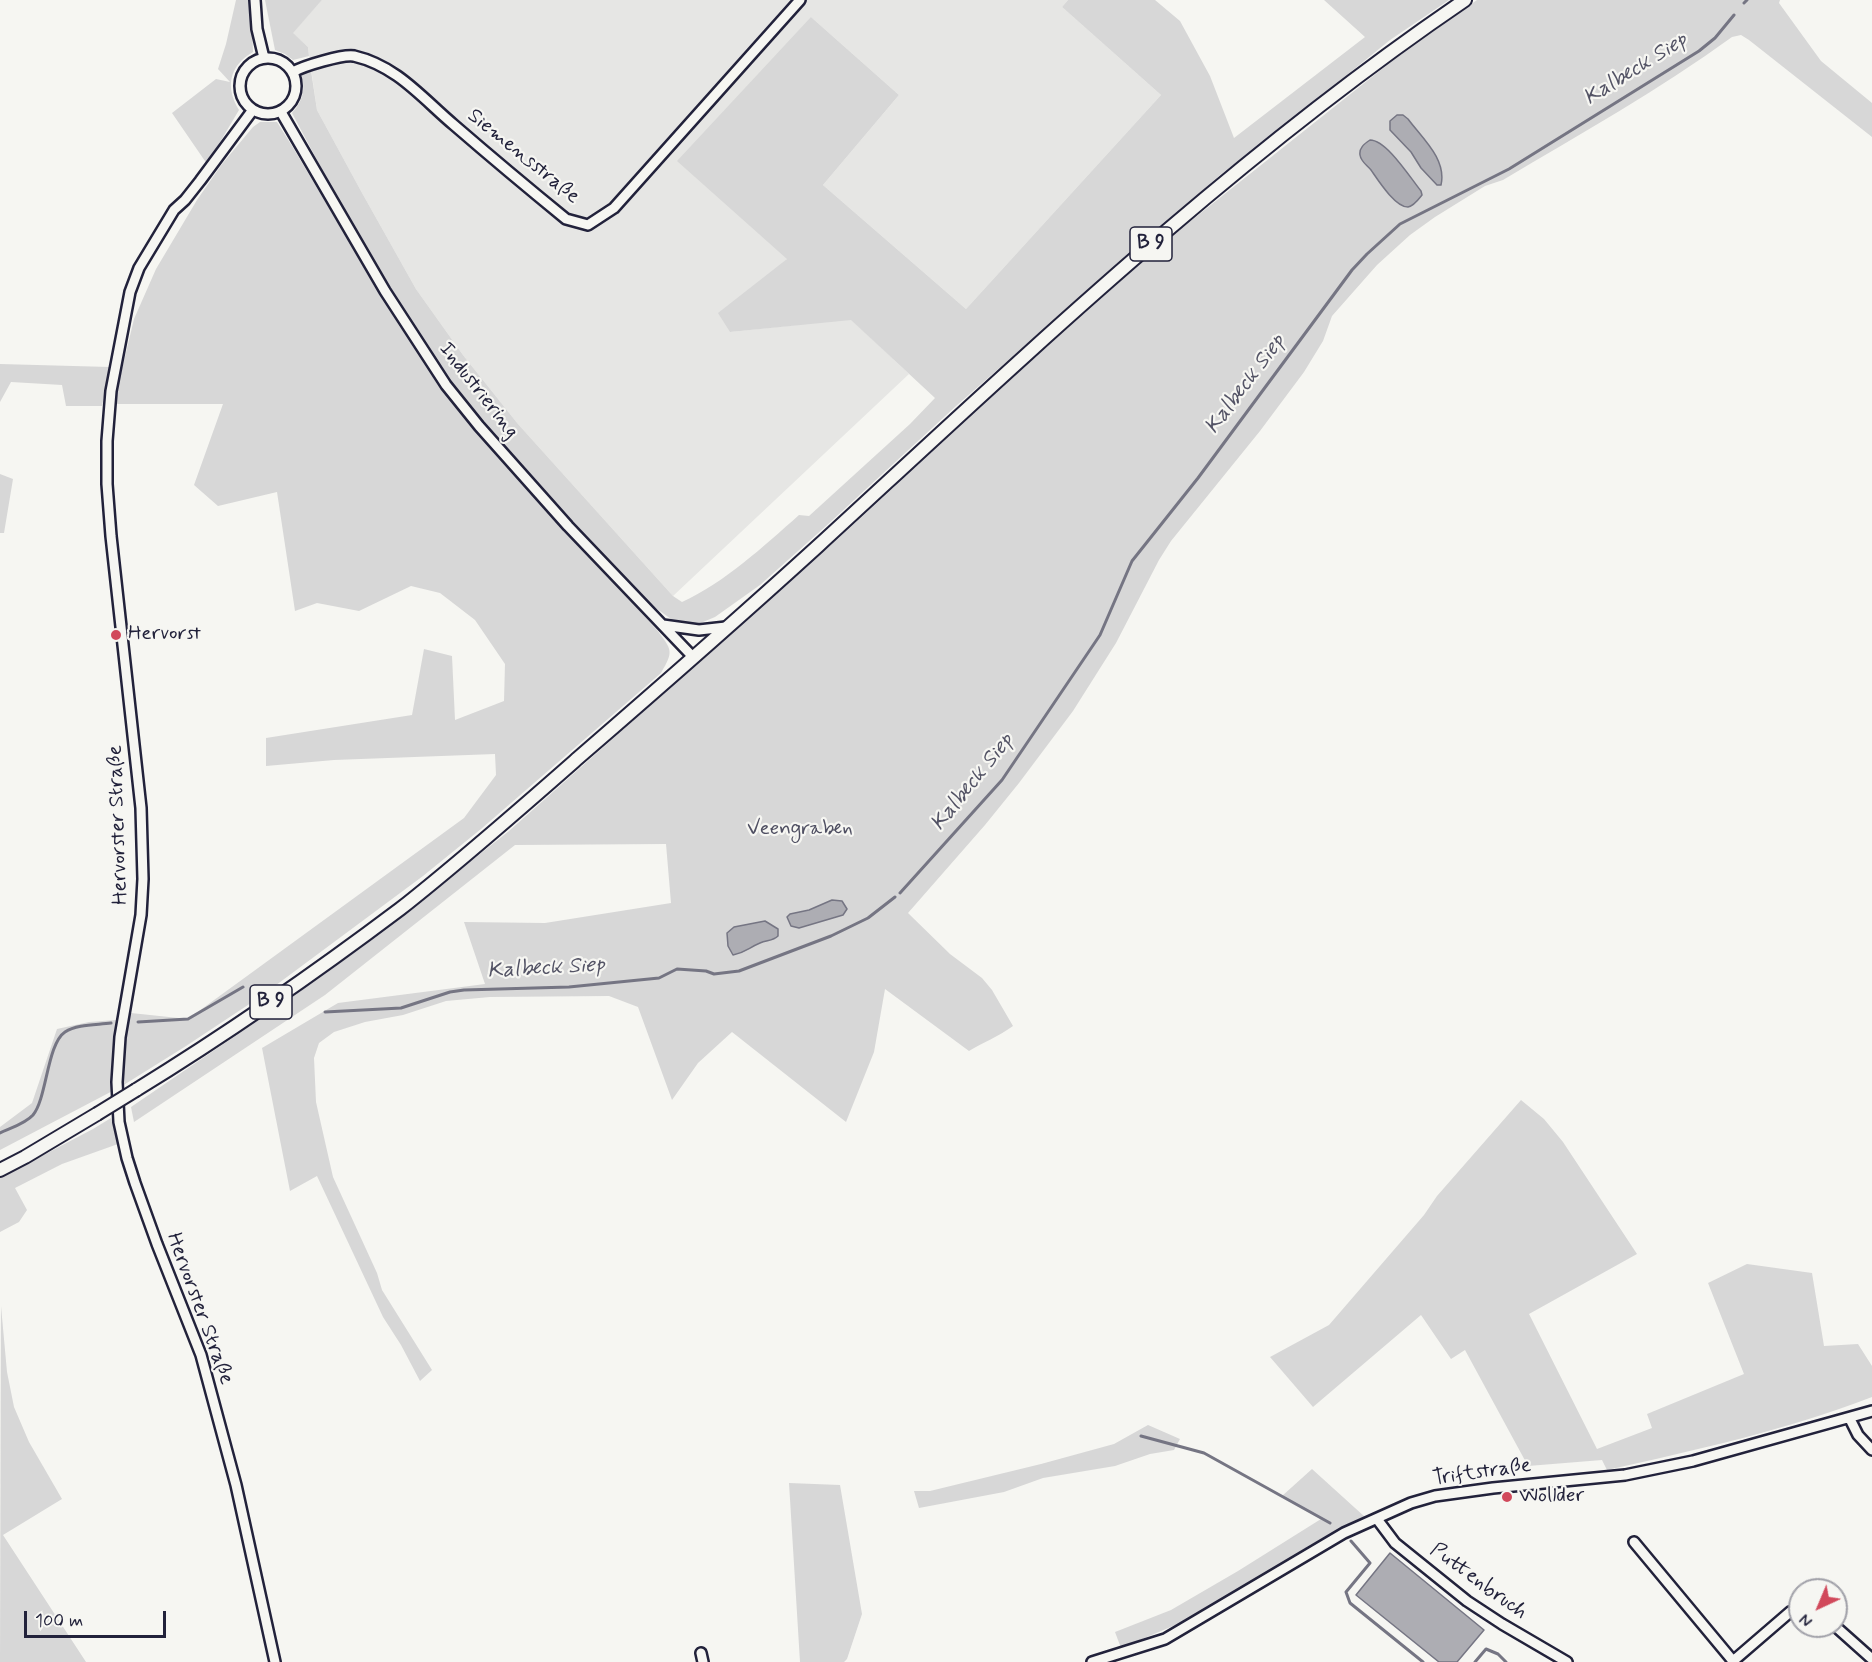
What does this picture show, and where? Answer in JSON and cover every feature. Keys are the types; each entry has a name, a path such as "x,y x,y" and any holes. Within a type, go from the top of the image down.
{"main road":[{"name":"B 9","path":"0,1170 97,1114 236,1027 401,908 693,657 1112,278 1210,194 1333,94 1465,0"}],"street":[{"path":"255,0 264,57"},
{"name":"Siemensstraße","path":"293,72 304,66 352,56 402,78 448,120 566,219 588,225 614,208 800,0"},
{"path":"264,57 280,60 293,72 297,87 292,102 281,112 266,115 252,111 241,96 240,79 249,65 264,57"},
{"name":"Hervorster Straße","path":"252,111 200,181 174,210 138,268 130,292 111,391 107,441 107,484 141,808 143,879 141,915 120,1037 117,1082 119,1122 127,1158 157,1244 201,1355 236,1485 275,1662"},
{"name":"Industriering","path":"281,112 385,291 446,385 479,426 568,526 693,657"},
{"path":"663,625 699,630 726,627"},
{"name":"Triftstraße","path":"1092,1662 1164,1639 1344,1533 1411,1503 1435,1496 1493,1488 1625,1475 1693,1461 1872,1412"},
{"path":"1850,1419 1858,1435 1872,1450"},
{"name":"Puttenbruch","path":"1377,1519 1395,1543 1467,1601 1567,1662"},
{"path":"1634,1542 1732,1662 1788,1614"},
{"path":"1848,1638 1872,1659"}],"shaded area":[{"path":"322,0 1068,0 1062,7 1161,95 966,309 823,185 899,95 811,17 787,259 730,332 851,319 909,374 673,596 518,424 463,355 416,289 317,110 308,47 292,33"},
{"path":"1397,115 1403,115 1408,119 1432,149 1440,166 1441,185 1437,185 1421,168 1411,152 1390,130 1390,121"},
{"path":"1370,140 1384,146 1391,153 1421,191 1422,195 1412,205 1403,206 1392,198 1362,160 1361,148"},
{"path":"832,900 842,901 847,909 843,915 799,928 791,926 787,917 790,914 809,910"},
{"path":"765,921 778,929 778,936 733,955 728,946 727,933 734,927"},
{"path":"1390,1553 1484,1630 1457,1662 1439,1662 1356,1595"}],"green space":[{"path":"236,0 251,0 253,52 234,70 232,93 239,110 207,164 172,113 216,79 230,82 218,69"},
{"path":"265,0 322,0 293,33 308,47 309,56 293,60 275,50"},
{"path":"1068,0 1155,0 1180,21 1210,76 1234,138 1365,37 1324,0 1449,0 1390,40 1220,175 956,406 760,585 715,617 691,627 678,624 653,606 557,508 451,384 343,209 292,113 300,102 303,92 303,80 299,68 310,64 317,110 416,289 463,355 518,424 673,596 682,602 728,574 799,515 809,516 910,424 935,398 851,320 730,332 718,313 787,259 677,161 811,17 899,95 823,185 966,309 1161,95 1062,7"},
{"name":"Veengraben","path":"1477,0 1780,0 1779,3 1821,61 1872,103 1872,137 1749,40 1741,35 1732,37 1619,111 1503,180 1485,186 1435,217 1410,235 1377,265 1332,316 1323,341 1304,372 1260,431 1171,541 1116,643 1073,711 985,825 908,913 950,954 982,978 992,990 1013,1026 969,1051 885,989 874,1052 846,1122 732,1032 698,1063 672,1100 638,1007 609,996 490,997 446,1001 403,1015 365,1022 334,1032 319,1043 314,1058 316,1102 333,1177 377,1273 382,1290 432,1370 420,1381 383,1317 317,1176 290,1191 262,1048 338,1003 485,984 464,922 545,923 671,903 666,844 515,845 325,995 134,1122 131,1107 362,947 509,831 842,535 1168,239 1392,61"},
{"path":"260,122 277,122 400,327 478,433 657,630 670,651 668,660 661,673 481,829 423,876 260,997 122,1086 0,1150 0,1127 32,1103 57,1029 89,1022 116,1020 131,1013 188,1019 464,818 496,775 495,754 334,760 266,766 266,738 412,715 424,649 452,656 455,720 504,701 505,664 475,620 440,593 411,586 359,611 317,603 295,611 277,492 218,506 194,485 223,404 117,404 117,390 134,319 156,269 197,200 222,164 253,127"},
{"path":"0,364 110,367 102,406 66,406 62,385 11,382 0,402"},
{"path":"0,474 13,479 4,533 0,533"},
{"path":"1521,1100 1544,1119 1563,1142 1637,1254 1529,1314 1597,1449 1652,1428 1647,1414 1744,1374 1708,1283 1747,1264 1812,1273 1824,1346 1858,1344 1872,1366 1872,1397 1807,1420 1708,1447 1607,1470 1602,1460 1528,1466 1465,1350 1451,1359 1421,1315 1313,1407 1270,1357 1329,1325"},
{"path":"111,1118 118,1144 62,1164 15,1188 27,1210 19,1222 0,1232 0,1178"},
{"path":"1,1306 7,1372 14,1407 29,1442 62,1499 3,1535 86,1662 0,1662"},
{"path":"1148,1425 1180,1439 1174,1450 1150,1454 1115,1466 1043,1478 1004,1492 919,1508 914,1491 930,1491 1114,1444"},
{"path":"1312,1469 1365,1517 1321,1539 1180,1623 1121,1648 1115,1632 1171,1610 1321,1519 1282,1496"},
{"path":"789,1483 840,1485 862,1614 844,1662 800,1662"}],"waterway":[{"name":"Kalbeck Siep","path":"1744,3 1747,0"},
{"name":"Kalbeck Siep","path":"900,893 1002,780 1100,635 1132,561 1198,478 1352,270 1367,254 1400,224 1509,169 1699,51 1715,38 1734,15"},
{"name":"Kalbeck Siep","path":"325,1012 401,1008 450,992 464,990 569,987 659,978 677,969 706,971 714,974 739,971 831,936 868,918 895,897"},
{"name":"Kalbeck Siep","path":"138,1022 188,1019 243,987"},
{"name":"Kalbeck Siep","path":"0,1133 33,1115 38,1107 54,1048 65,1032 81,1026 111,1023"},
{"path":"1141,1436 1204,1453 1330,1523"},
{"path":"1351,1541 1370,1563 1346,1592 1350,1603 1423,1662"},
{"path":"1475,1662 1486,1649 1498,1654 1506,1662"}],"place":[{"name":"Hervorst","path":"116,635"},
{"name":"Wollder","path":"1507,1497"}]}
